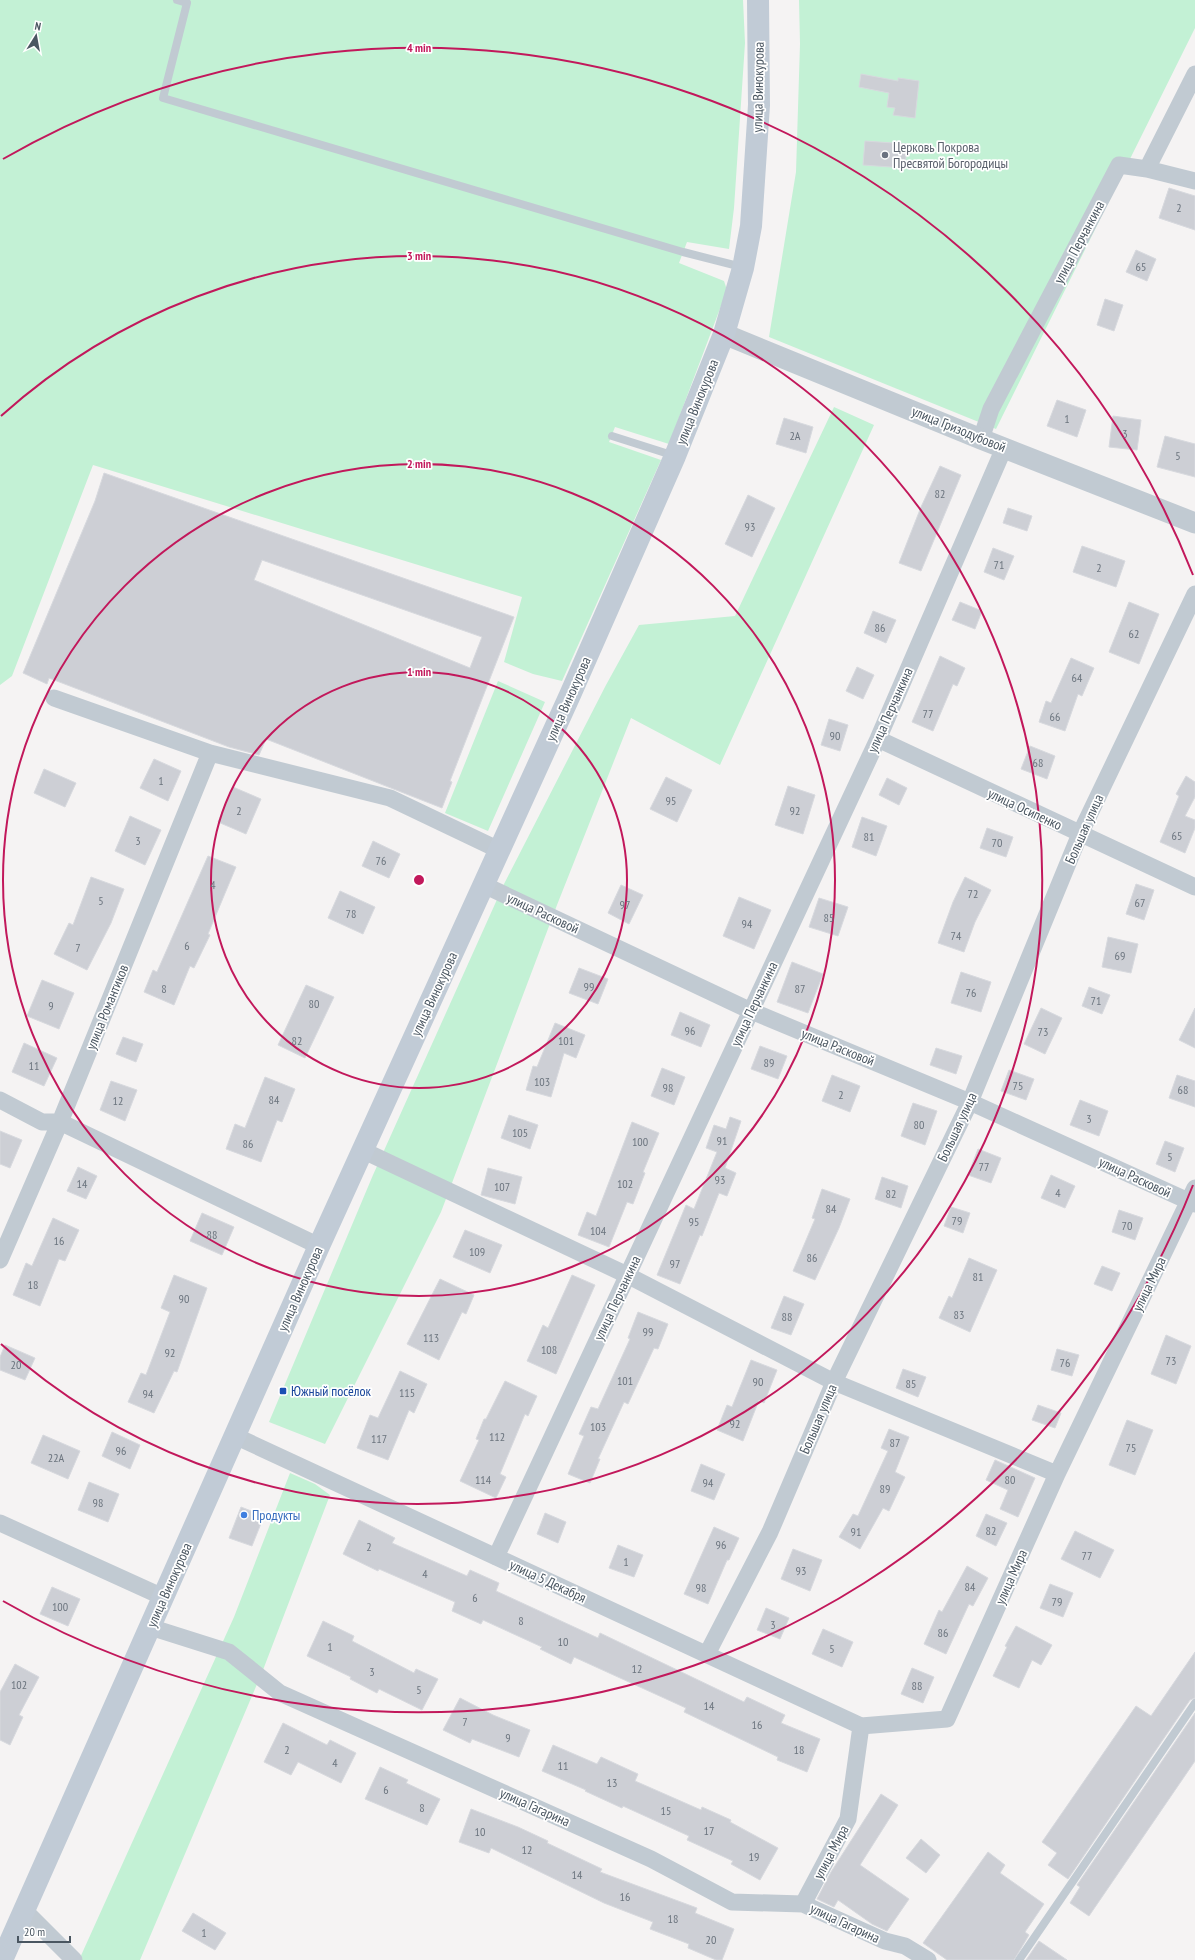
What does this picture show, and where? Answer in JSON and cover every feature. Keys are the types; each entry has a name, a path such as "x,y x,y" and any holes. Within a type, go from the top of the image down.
{"main road":[{"name":"улица Винокурова","path":"2,1960 236,1436 319,1246 484,885 675,456 724,334 743,268 751,226 756,172 759,105 758,0"}],"street":[{"path":"1195,74 1147,169 1195,181"},
{"name":"улица Перчанкина","path":"981,439 992,409 1119,165 1147,169"},
{"name":"улица Гризодубовой","path":"724,334 981,439 1195,523"},
{"name":"улица Перчанкина","path":"496,1557 878,739 1004,448"},
{"name":"Большая улица","path":"707,1654 770,1532 834,1382 970,1102 1080,834 1195,594"},
{"path":"54,698 210,753 390,798 499,850"},
{"name":"улица Осипенко","path":"878,739 1195,887"},
{"name":"улица Романтиков","path":"0,1260 60,1122 210,753"},
{"name":"улица Расковой","path":"484,885 751,1012 970,1102 1193,1198"},
{"path":"0,1100 42,1122 60,1122 319,1246"},
{"path":"362,1150 627,1275 834,1382 1057,1474"},
{"name":"улица Мира","path":"803,1904 848,1819 861,1726 947,1719 1057,1474 1193,1198"},
{"name":"улица 5 Декабря","path":"236,1436 861,1726"},
{"path":"0,1523 163,1597"},
{"name":"улица Гагарина","path":"150,1627 229,1652 280,1693 651,1859 732,1902 803,1904 885,1941 905,1946 928,1960"},
{"path":"24,1910 74,1960"}],"lane":[{"path":"177,0 187,3 163,98 743,268"},
{"path":"612,436 675,456"},
{"path":"1019,1960 1195,1703"}],"green space":[{"path":"0,0 743,0 745,43 734,208 729,249 687,242 679,263 724,281 727,290 669,444 615,427 609,442 661,460 562,681 533,674 504,662 522,597 93,465 12,676 0,685"},
{"path":"799,0 1195,0 1195,28 996,429 769,337 796,172 800,44"},
{"path":"834,407 874,425 720,765 631,718 557,905 441,1212 325,1444 269,1422 373,1175 504,884 606,685 639,625 735,616"},
{"path":"498,681 545,702 488,831 445,813"},
{"path":"290,1473 315,1484 330,1495 263,1670 140,1960 79,1960 234,1617"}],"building":[{"path":"861,74 898,81 898,78 919,81 915,118 893,115 895,108 887,107 889,93 859,87"},
{"name":"Церковь Покрова Пресвятой Богородицы","path":"865,141 907,144 905,168 863,165"},
{"path":"1169,188 1195,196 1195,230 1159,218"},
{"path":"1136,250 1156,259 1147,281 1126,272"},
{"path":"1105,299 1123,305 1114,331 1097,325"},
{"path":"1057,400 1086,410 1077,437 1047,426"},
{"path":"1113,416 1141,420 1137,450 1109,447"},
{"path":"784,418 813,427 806,453 776,444"},
{"path":"1165,436 1195,444 1195,477 1157,467"},
{"path":"940,466 961,475 921,571 899,563 921,507"},
{"path":"104,473 514,617 450,781 452,782 442,808 266,739 259,755 229,747 49,678 47,684 23,673 95,501","holes":["262,560 482,637 470,668 254,580"]},
{"path":"748,495 775,508 752,557 725,544"},
{"path":"1008,508 1032,516 1027,531 1003,523"},
{"path":"1082,546 1125,561 1116,587 1073,572"},
{"path":"993,548 1014,556 1004,580 984,572"},
{"path":"960,602 982,611 975,629 952,620"},
{"path":"1129,602 1159,614 1139,664 1109,652"},
{"path":"873,611 896,620 886,643 864,633"},
{"path":"940,656 965,668 957,686 953,684 933,731 912,722"},
{"path":"1071,658 1094,668 1082,696 1078,694 1065,731 1039,722 1046,701 1051,703"},
{"path":"857,667 874,675 863,699 846,691"},
{"path":"829,719 848,725 840,751 821,745"},
{"path":"1030,746 1055,756 1047,779 1021,769"},
{"path":"154,759 181,771 168,801 140,788"},
{"path":"44,769 76,783 65,807 34,793"},
{"path":"1186,776 1195,782 1195,797 1185,816 1195,820 1195,828 1185,853 1160,842 1179,796 1176,794"},
{"path":"666,777 692,790 677,822 650,809"},
{"path":"887,778 907,788 899,805 879,795"},
{"path":"788,786 815,795 803,834 775,825"},
{"path":"233,787 261,799 246,834 218,822"},
{"path":"130,816 161,830 145,865 115,851"},
{"path":"862,817 887,826 876,856 852,847"},
{"path":"987,828 1013,837 1006,857 980,848"},
{"path":"373,841 400,854 389,878 362,866"},
{"path":"208,856 236,867 208,934 210,935 194,968 190,966 174,1005 144,992 153,970 157,972"},
{"path":"91,877 124,889 111,923 87,970 54,954 69,923 73,925"},
{"path":"965,877 991,890 975,922 964,952 938,943 953,902"},
{"path":"1136,884 1154,890 1144,920 1126,914"},
{"path":"621,885 643,895 629,924 608,913"},
{"path":"340,891 375,907 363,934 328,918"},
{"path":"739,897 771,910 754,949 723,936"},
{"path":"819,898 848,907 838,936 809,927"},
{"path":"1108,937 1138,944 1131,973 1102,967"},
{"path":"792,962 823,974 808,1013 777,1002"},
{"path":"579,968 608,979 598,1004 569,993"},
{"path":"961,972 991,982 981,1012 951,1003"},
{"path":"42,980 74,993 59,1029 27,1016"},
{"path":"306,985 334,997 305,1058 278,1045"},
{"path":"1089,987 1110,995 1102,1014 1082,1006"},
{"path":"1041,1008 1062,1018 1045,1054 1024,1044"},
{"path":"1195,1008 1195,1048 1179,1040"},
{"path":"680,1012 710,1025 701,1047 671,1035"},
{"path":"555,1023 585,1035 576,1058 564,1053 551,1097 526,1090 533,1066 537,1067"},
{"path":"123,1037 143,1044 136,1062 116,1054"},
{"path":"24,1043 57,1058 44,1086 12,1072"},
{"path":"760,1046 787,1056 778,1079 751,1069"},
{"path":"936,1048 962,1056 956,1074 930,1065"},
{"path":"662,1068 685,1077 674,1105 651,1096"},
{"path":"1009,1070 1034,1079 1026,1100 1001,1091"},
{"path":"832,1075 860,1086 850,1112 822,1101"},
{"path":"1177,1075 1195,1081 1195,1107 1169,1098"},
{"path":"265,1077 295,1089 282,1122 277,1120 261,1162 226,1149 235,1124 245,1128"},
{"path":"111,1081 137,1090 125,1121 100,1110"},
{"path":"1080,1100 1108,1111 1099,1136 1070,1125"},
{"path":"913,1103 937,1111 925,1145 901,1136"},
{"path":"509,1115 538,1125 530,1149 501,1138"},
{"path":"730,1117 741,1121 725,1168 736,1173 727,1196 719,1193 702,1236 700,1235 680,1284 657,1275 686,1205 694,1209 717,1152 706,1148 714,1125 726,1129"},
{"path":"632,1122 659,1133 643,1172 645,1173 633,1204 627,1202 609,1247 578,1235 587,1212 596,1216"},
{"path":"0,1131 22,1140 10,1168 0,1164"},
{"path":"1165,1141 1184,1148 1175,1172 1156,1164"},
{"path":"978,1149 1001,1158 991,1183 968,1175"},
{"path":"78,1167 97,1176 86,1199 67,1191"},
{"path":"488,1168 522,1177 515,1204 481,1195"},
{"path":"1051,1175 1075,1186 1065,1208 1041,1198"},
{"path":"882,1177 908,1186 901,1208 875,1199"},
{"path":"822,1189 850,1199 839,1228 815,1280 793,1271 815,1219 812,1218"},
{"path":"951,1207 970,1213 963,1233 944,1226"},
{"path":"1119,1210 1143,1218 1135,1240 1112,1232"},
{"path":"202,1213 234,1227 222,1255 190,1241"},
{"path":"53,1218 79,1230 65,1261 59,1259 40,1306 13,1295 26,1263 32,1266"},
{"path":"465,1230 502,1245 490,1273 453,1257"},
{"path":"969,1258 997,1270 970,1332 939,1318 949,1296 952,1298"},
{"path":"1102,1266 1120,1273 1112,1291 1094,1284"},
{"path":"174,1275 207,1288 177,1372 174,1371 154,1413 128,1402 141,1373 146,1375 170,1312 161,1308"},
{"path":"572,1275 595,1285 556,1374 527,1361 543,1325 548,1328"},
{"path":"440,1279 474,1295 466,1314 462,1312 439,1360 407,1344"},
{"path":"784,1296 804,1304 791,1335 771,1328"},
{"path":"638,1312 668,1324 658,1349 654,1348 628,1404 624,1402 598,1459 600,1459 590,1483 568,1474 584,1436 579,1434 591,1407 598,1409 630,1339 628,1338"},
{"path":"1166,1335 1191,1346 1176,1384 1151,1374"},
{"path":"5,1345 35,1358 25,1380 0,1370 0,1357"},
{"path":"1057,1349 1079,1355 1072,1376 1051,1370"},
{"path":"751,1360 777,1370 764,1403 759,1400 743,1441 717,1430 727,1405 732,1407"},
{"path":"903,1369 926,1377 918,1397 896,1388"},
{"path":"400,1371 427,1384 414,1413 409,1410 388,1460 357,1448 370,1415 378,1418"},
{"path":"505,1381 537,1396 528,1416 525,1414 500,1474 506,1477 496,1498 460,1481 479,1440 476,1439 484,1419 486,1419"},
{"path":"1038,1405 1061,1413 1055,1428 1032,1420"},
{"path":"1127,1420 1153,1430 1135,1475 1109,1465"},
{"path":"889,1429 909,1437 895,1472 905,1477 889,1511 883,1508 860,1549 839,1537 853,1514 858,1516 888,1451 881,1448"},
{"path":"112,1432 140,1445 130,1469 102,1456"},
{"path":"43,1435 80,1451 68,1479 31,1463"},
{"path":"995,1460 1035,1478 1018,1517 1000,1509 1008,1490 986,1480"},
{"path":"701,1464 725,1474 714,1500 691,1491"},
{"path":"89,1482 119,1494 108,1522 78,1510"},
{"path":"241,1507 264,1516 252,1546 229,1538"},
{"path":"545,1513 566,1522 558,1543 537,1534"},
{"path":"986,1514 1007,1523 996,1546 976,1536"},
{"path":"359,1520 395,1538 392,1543 467,1576 470,1570 499,1583 496,1591 598,1638 600,1633 744,1702 747,1697 785,1715 781,1723 820,1739 807,1772 777,1760 778,1757 684,1712 686,1708 574,1657 571,1664 540,1649 542,1647 483,1620 481,1624 452,1611 455,1602 379,1569 378,1571 343,1554"},
{"path":"714,1527 739,1538 729,1560 727,1560 708,1604 684,1594"},
{"path":"1075,1531 1114,1550 1100,1578 1061,1559"},
{"path":"618,1545 643,1555 634,1577 609,1568"},
{"path":"793,1549 822,1560 810,1591 781,1579"},
{"path":"967,1566 988,1578 973,1606 969,1604 946,1654 924,1644 939,1610 942,1612"},
{"path":"1050,1584 1073,1593 1063,1617 1040,1608"},
{"path":"52,1587 80,1599 68,1626 40,1614"},
{"path":"766,1608 789,1618 780,1639 757,1630"},
{"path":"323,1621 354,1636 352,1641 414,1673 416,1669 438,1679 422,1710 379,1689 377,1693 350,1679 351,1677 307,1656"},
{"path":"1016,1626 1052,1645 1041,1665 1032,1660 1019,1688 993,1676 1007,1647 1005,1646"},
{"path":"823,1629 853,1642 842,1667 812,1654"},
{"path":"1195,1652 1195,1698 1190,1700 1068,1879 1048,1865 1057,1853 1042,1842 1136,1706 1151,1716"},
{"path":"15,1664 39,1677 19,1715 23,1717 10,1745 0,1740 0,1692"},
{"path":"912,1668 934,1677 923,1703 901,1694"},
{"path":"460,1698 493,1715 530,1730 519,1757 472,1739 470,1743 443,1730"},
{"path":"1195,1713 1195,1761 1089,1916 1070,1903 1080,1887 1077,1885"},
{"path":"283,1723 327,1745 330,1740 356,1753 341,1783 298,1762 291,1775 264,1762"},
{"path":"553,1745 597,1764 601,1757 638,1774 635,1781 701,1810 702,1807 731,1820 730,1822 778,1848 760,1880 731,1864 733,1861 687,1840 689,1836 623,1806 622,1808 585,1791 586,1790 542,1771"},
{"path":"380,1767 408,1780 406,1783 440,1799 427,1825 365,1799"},
{"path":"881,1794 898,1805 860,1865 909,1899 887,1931 872,1924 838,1900 834,1907 817,1899 831,1872"},
{"path":"471,1809 518,1827 548,1841 547,1843 602,1869 600,1872 697,1908 695,1913 734,1929 722,1960 716,1960 688,1948 689,1944 650,1929 653,1922 604,1903 491,1848 489,1853 459,1842"},
{"path":"921,1839 940,1855 926,1873 906,1858"},
{"path":"988,1852 1005,1865 1000,1873 1044,1904 1025,1932 1029,1935 1014,1960 947,1960 923,1943"},
{"path":"193,1913 226,1933 215,1950 182,1931"},
{"path":"1039,1941 1067,1960 1026,1960"}],"place":[{"name":"Церковь Покрова Пресвятой Богородицы","path":"885,155"},
{"name":"Южный посёлок","path":"283,1391"},
{"name":"Продукты","path":"244,1515"}]}
